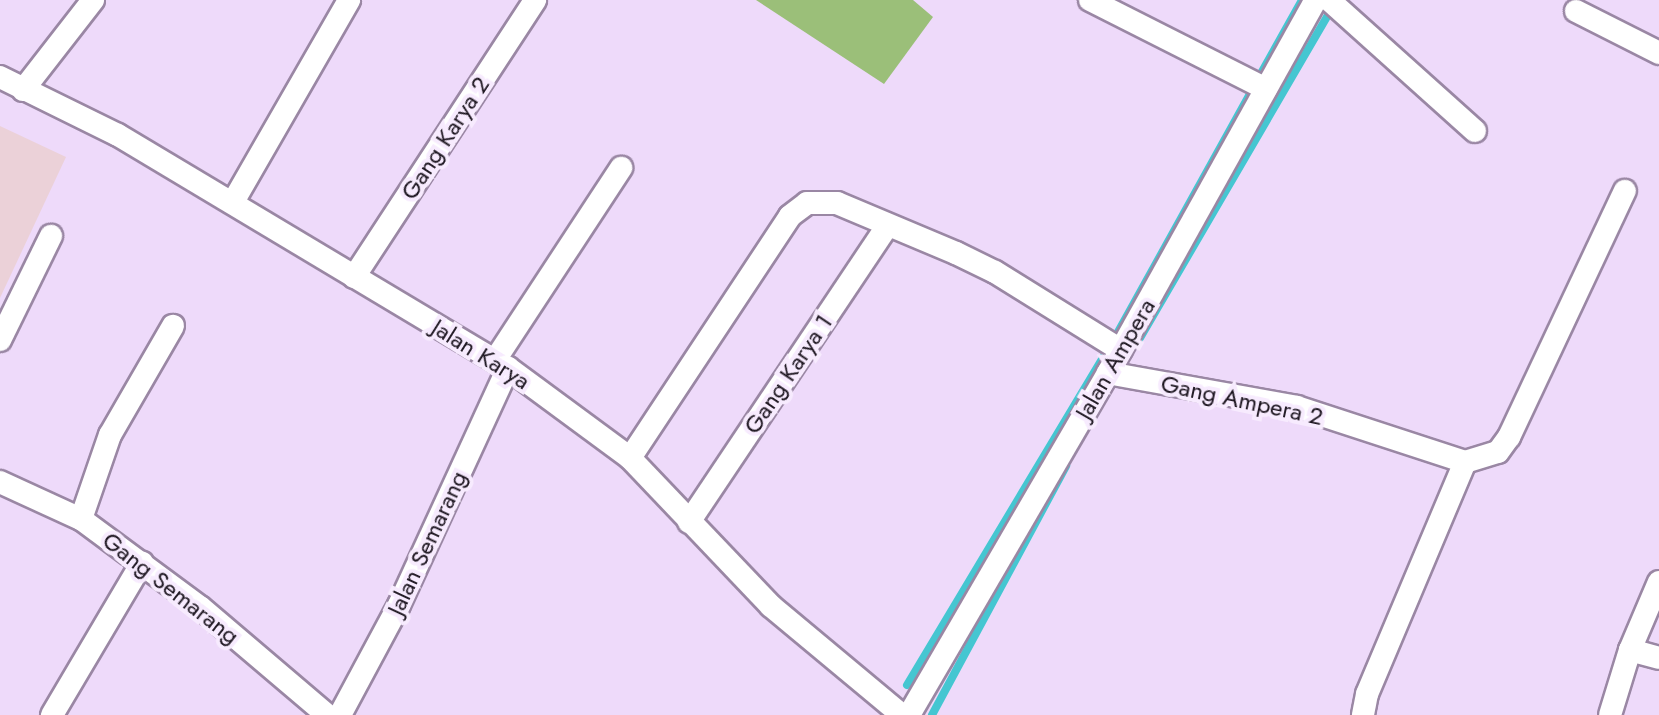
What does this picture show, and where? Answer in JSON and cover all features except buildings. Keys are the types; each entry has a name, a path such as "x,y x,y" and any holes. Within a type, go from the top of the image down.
{"street":[{"path":"23,90 93,0"},
{"path":"233,202 349,0"},
{"name":"Gang Karya 2","path":"354,277 535,0"},
{"path":"1090,0 1266,89"},
{"name":"Jalan Ampera","path":"909,715 1108,373 1316,0"},
{"path":"1329,0 1475,131"},
{"path":"1576,11 1659,53"},
{"name":"Jalan Karya","path":"0,77 118,135 502,364 630,458 771,606 902,715"},
{"name":"Jalan Semarang","path":"340,715 399,605 502,364 621,168"},
{"path":"1363,715 1367,694 1465,462 1498,452 1509,437 1625,191"},
{"path":"630,458 790,216 807,203 837,203 995,272 1121,350"},
{"name":"Gang Karya 1","path":"689,522 887,226"},
{"path":"0,340 51,236"},
{"path":"81,519 110,435 173,326"},
{"name":"Gang Ampera 2","path":"1108,373 1297,407 1465,462"},
{"name":"Gang Semarang","path":"0,482 81,519 200,607 327,715"},
{"path":"52,715 142,563"},
{"path":"1610,715 1630,650 1659,582"},
{"path":"1630,650 1659,658"}],"shaded area":[{"path":"0,126 66,157 0,298"}],"green space":[{"path":"756,0 913,0 933,17 884,84"}],"waterway":[{"path":"1259,77 1302,0"},
{"path":"1140,338 1329,13"},
{"path":"1118,332 1253,88"},
{"path":"907,685 1105,354"},
{"path":"932,715 1066,466"}]}
